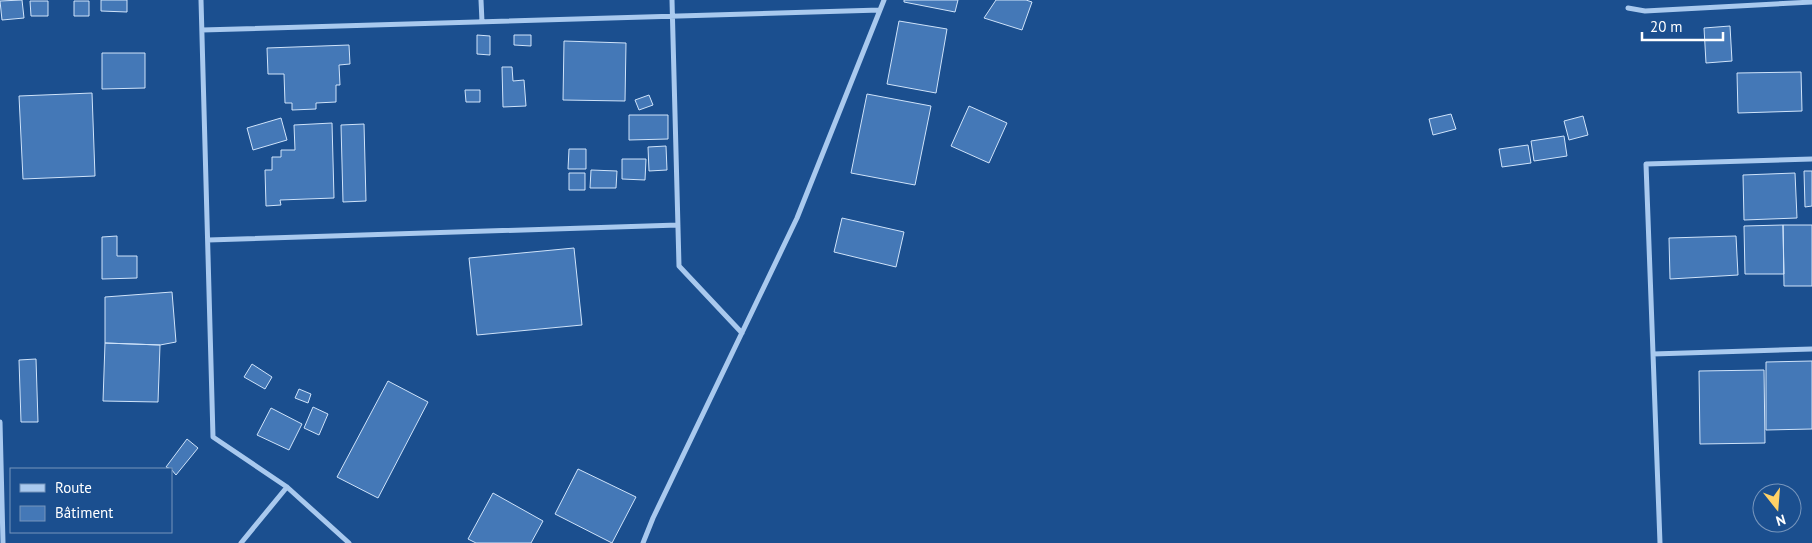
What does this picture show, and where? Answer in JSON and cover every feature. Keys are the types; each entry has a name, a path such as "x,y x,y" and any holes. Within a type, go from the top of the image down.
{"street":[{"path":"202,0 213,437 287,487 349,543"},
{"path":"481,0 482,22"},
{"path":"672,0 679,266 742,333"},
{"path":"643,543 653,518 798,218 884,0"},
{"path":"1628,8 1645,11 1799,1 1812,2"},
{"path":"202,30 880,10"},
{"path":"1660,543 1646,164 1812,159"},
{"path":"208,240 678,225"},
{"path":"1653,354 1812,349"},
{"path":"0,422 3,543"},
{"path":"241,543 287,487"}],"building":[{"path":"22,0 24,18 2,20 0,1"},
{"path":"101,0 127,0 127,12 101,11"},
{"path":"904,0 958,0 955,12 904,2"},
{"path":"996,0 1026,0 1032,2 1022,30 984,18"},
{"path":"30,1 48,1 48,16 31,16"},
{"path":"74,1 89,1 89,16 74,16"},
{"path":"899,21 947,29 936,93 887,84"},
{"path":"1730,26 1732,61 1706,63 1704,28"},
{"path":"477,35 490,36 490,55 477,54"},
{"path":"514,35 531,35 531,46 514,45"},
{"path":"564,41 626,43 625,101 563,100"},
{"path":"349,45 350,64 339,65 340,85 336,85 336,102 316,103 316,109 292,110 292,103 285,103 284,74 268,74 267,48"},
{"path":"102,53 145,53 145,88 102,89"},
{"path":"502,67 512,67 513,81 524,80 526,106 503,107"},
{"path":"1801,72 1802,111 1738,113 1737,73"},
{"path":"465,90 480,90 480,102 466,102"},
{"path":"92,93 95,176 23,179 19,96"},
{"path":"867,94 931,106 915,185 851,173"},
{"path":"649,95 653,105 639,110 635,100"},
{"path":"969,106 1007,123 989,163 951,146"},
{"path":"1451,114 1456,129 1433,135 1429,119"},
{"path":"629,115 668,115 668,139 629,140"},
{"path":"1583,116 1588,135 1569,140 1564,121"},
{"path":"281,118 287,140 253,150 247,128"},
{"path":"332,123 334,198 280,200 281,205 266,206 265,170 272,170 272,157 281,157 281,150 295,150 294,125"},
{"path":"364,124 366,201 343,202 341,125"},
{"path":"1564,136 1567,156 1534,161 1531,141"},
{"path":"1528,145 1531,163 1502,167 1499,149"},
{"path":"666,146 667,170 649,171 648,147"},
{"path":"569,149 586,149 586,169 568,169"},
{"path":"622,159 646,159 645,180 622,179"},
{"path":"591,170 617,171 616,188 590,188"},
{"path":"1804,171 1812,171 1812,206 1805,207"},
{"path":"569,173 585,173 585,190 569,190"},
{"path":"1795,173 1797,218 1744,220 1743,175"},
{"path":"842,218 904,232 896,267 834,252"},
{"path":"1783,225 1812,225 1812,286 1784,286"},
{"path":"1783,225 1784,274 1745,274 1744,226"},
{"path":"117,236 117,256 137,256 137,278 102,279 102,237"},
{"path":"1736,236 1738,275 1670,279 1669,238"},
{"path":"574,248 582,325 477,335 469,258"},
{"path":"172,292 176,342 160,345 105,343 105,297"},
{"path":"105,343 160,345 158,402 103,401"},
{"path":"36,359 38,422 21,422 19,360"},
{"path":"1812,361 1812,429 1766,430 1766,362"},
{"path":"252,364 272,377 265,389 244,377"},
{"path":"1764,370 1765,443 1700,444 1699,371"},
{"path":"388,381 428,402 378,498 337,477"},
{"path":"299,389 311,394 308,403 295,398"},
{"path":"313,407 328,414 319,435 304,428"},
{"path":"271,408 302,424 289,450 257,435"},
{"path":"187,439 198,448 176,475 172,468 166,467"},
{"path":"578,469 636,497 612,543 555,514"},
{"path":"493,493 543,521 531,543 476,543 468,539"}]}
